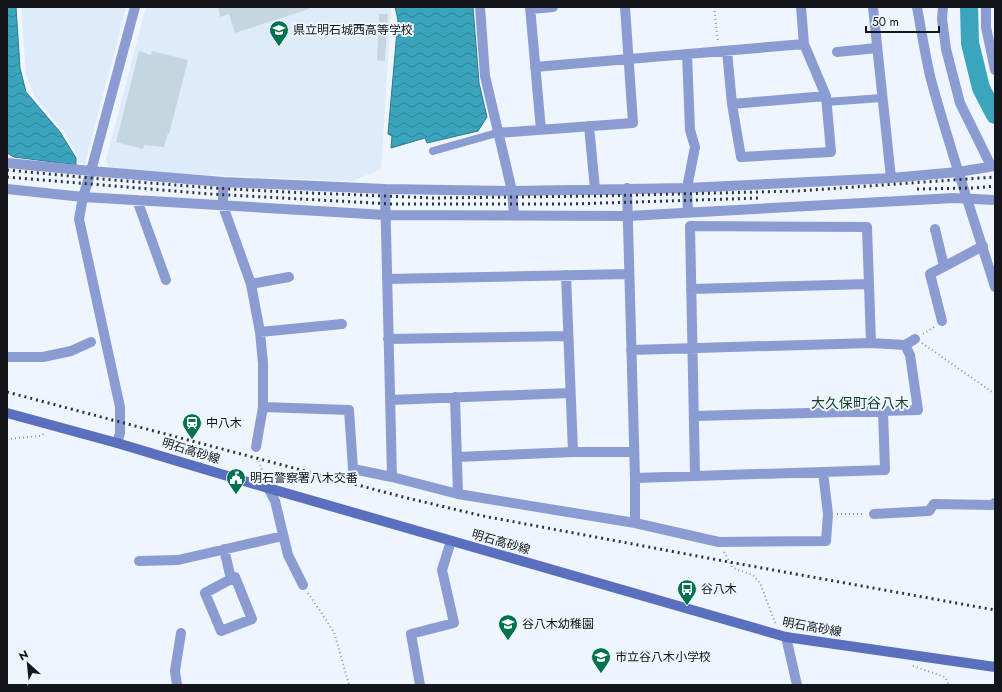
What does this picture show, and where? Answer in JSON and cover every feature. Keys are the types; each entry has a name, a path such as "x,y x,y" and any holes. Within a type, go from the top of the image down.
{"main road":[{"name":"明石高砂線","path":"7,412 786,637 995,668"}],"street":[{"path":"117,443 120,433 120,407 79,219 83,197 91,172 134,7"},
{"path":"480,7 485,76 497,133 512,191 514,215"},
{"path":"541,130 530,8 553,7"},
{"path":"434,151 497,133 633,123 625,7"},
{"path":"723,51 741,157 831,152 826,99 804,44 801,7"},
{"path":"873,7 891,178"},
{"path":"917,7 930,75 958,172 968,198 994,281"},
{"path":"7,162 91,172 223,182 385,189 512,191 687,188 891,178 958,172 993,166 960,103 946,49 942,19 943,7"},
{"path":"986,7 986,27 995,70"},
{"path":"535,67 804,44"},
{"path":"837,52 877,48"},
{"path":"687,54 690,130 695,147 687,188 688,212"},
{"path":"732,104 826,99 882,98"},
{"path":"589,126 595,189"},
{"path":"223,182 223,206 251,284 260,332 263,363 263,407 256,447"},
{"path":"627,188 635,523"},
{"path":"7,189 83,197 385,215 628,216 954,198 995,200"},
{"path":"385,189 392,477"},
{"path":"137,200 166,280"},
{"path":"695,475 690,226 867,227 871,343"},
{"path":"935,229 944,266"},
{"path":"942,321 930,274 982,246"},
{"path":"387,279 629,274"},
{"path":"566,275 573,452"},
{"path":"251,284 289,277"},
{"path":"691,289 869,284"},
{"path":"260,332 342,324"},
{"path":"388,339 568,336"},
{"path":"631,350 871,343 905,345 915,339"},
{"path":"7,357 43,357 71,351 90,342"},
{"path":"694,416 918,410 910,355 905,345"},
{"path":"390,400 570,393"},
{"path":"455,397 458,494"},
{"path":"263,407 349,410 353,469 392,477 458,494 635,523 719,542 826,541 828,514 823,472"},
{"path":"635,478 885,470 883,411"},
{"path":"457,457 573,452 634,452"},
{"path":"268,488 275,501 288,556 303,585"},
{"path":"874,514 929,511 934,504 994,506"},
{"path":"139,561 178,560 284,536"},
{"path":"420,685 411,634 454,623 442,570 451,541"},
{"path":"224,549 231,579"},
{"path":"235,577 252,619 221,631 205,594 231,579 235,577"},
{"path":"176,685 175,671 181,633"},
{"path":"786,637 799,684"}],"path":[{"path":"714,7 723,51"},
{"path":"942,321 915,339 995,394"},
{"path":"7,439 40,436 55,426"},
{"path":"256,447 268,488"},
{"path":"828,514 874,514"},
{"path":"719,542 733,568 754,575 760,583 776,625 786,637"},
{"path":"303,585 334,632 349,685"},
{"path":"912,666 945,677 949,685"}],"shaded area":[{"path":"21,7 126,7 85,164 79,163 78,157 64,132 35,97 26,75"},
{"path":"146,7 390,7 391,12 381,169 353,181 180,174 109,167 106,160"}],"water":[{"path":"7,7 16,7 20,68 26,92 60,132 76,158 76,165 14,157 7,153"},
{"path":"395,7 473,7 479,83 487,117 478,131 427,143 425,138 391,148 392,136 388,134 398,20"}],"building":[{"path":"218,7 309,7 309,9 235,33 229,14 220,17"},
{"path":"379,14 388,14 385,61 377,60"},
{"path":"139,51 151,55 152,51 188,60 169,134 168,133 164,147 144,145 143,149 116,142"}],"waterway":[{"path":"969,7 970,43 981,88 995,115"}],"railway":[{"path":"7,170 213,188 433,198 798,191 995,177"},
{"path":"7,177 210,194 392,204 572,204 761,198"},
{"path":"917,189 995,186"},
{"path":"7,392 403,497 483,516 995,610"}],"place":[{"name":"県立明石城西高等学校","path":"279,47"},
{"name":"中八木","path":"192,440"},
{"name":"明石警察署八木交番","path":"236,495"},
{"name":"谷八木","path":"687,606"},
{"name":"谷八木幼稚園","path":"508,641"},
{"name":"市立谷八木小学校","path":"601,674"}],"district":[{"name":"大久保町谷八木","path":"860,403"}]}
